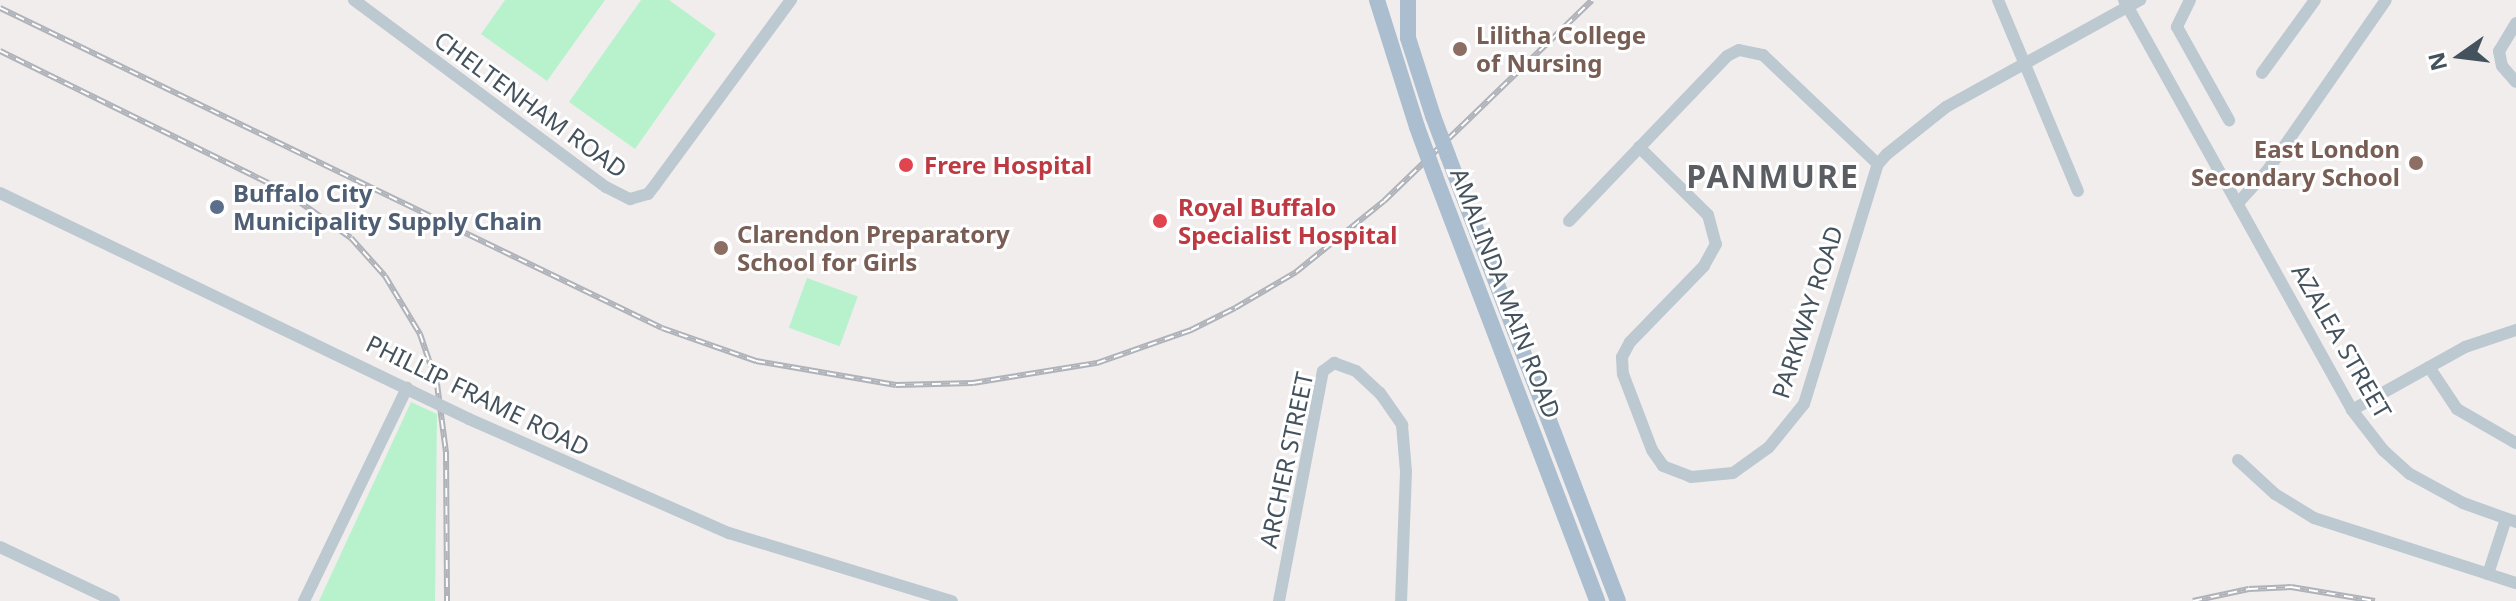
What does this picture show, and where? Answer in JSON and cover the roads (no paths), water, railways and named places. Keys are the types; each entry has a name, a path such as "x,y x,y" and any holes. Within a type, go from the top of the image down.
{"main road":[{"name":"AMALINDA MAIN ROAD","path":"1392,0 1379,0 1417,127 1597,601"},
{"name":"AMALINDA MAIN ROAD","path":"1408,0 1408,38 1433,116 1613,599"}],"street":[{"name":"CHELTENHAM ROAD","path":"354,0 606,187 630,199 648,194 791,0"},
{"path":"1998,0 2078,191"},
{"path":"2190,0 2177,27 2229,120"},
{"path":"2262,73 2315,0"},
{"path":"2238,203 2267,171 2386,0"},
{"path":"1569,221 1727,56 1747,49 1763,55 1878,164 1927,120 2131,3"},
{"name":"AZALEA STREET","path":"2131,3 2352,410 2383,450 2410,474 2463,503 2511,520"},
{"path":"2516,23 2501,44 2500,59 2516,82"},
{"name":"PARKWAY ROAD","path":"1639,147 1708,215 1716,235 1704,266 1630,342 1622,357 1623,374 1652,450 1671,471 1691,477 1744,468 1798,413 1878,164"},
{"name":"PHILLIP FRAME ROAD","path":"0,193 469,419 729,533 952,601"},
{"path":"2352,410 2481,340 2516,330"},
{"name":"ARCHER STREET","path":"1279,601 1323,371 1334,363 1356,371 1380,393 1402,425 1406,472 1401,601"},
{"path":"2429,367 2457,409 2516,443"},
{"path":"304,601 410,390"},
{"path":"2238,460 2275,494 2314,518 2516,583"},
{"path":"2488,574 2511,520"},
{"path":"0,547 114,601"}],"railway":[{"path":"0,8 662,328 756,361 896,385 973,383 1097,363 1191,330 1235,308 1296,272 1384,201 1592,0"},
{"path":"0,51 281,189 351,238 385,276 420,334 437,384 446,452 447,601"},
{"path":"2193,601 2249,589 2291,587 2375,601"}],"place":[{"name":"Lilitha College of Nursing","path":"1460,49"},
{"name":"East London Secondary School","path":"2416,163"},
{"name":"Frere Hospital","path":"906,165"},
{"name":"Buffalo City Municipality Supply Chain","path":"217,207"},
{"name":"Royal Buffalo Specialist Hospital","path":"1160,221"},
{"name":"Clarendon Preparatory School for Girls","path":"721,248"}],"district":[{"name":"PANMURE","path":"1773,176"}]}
